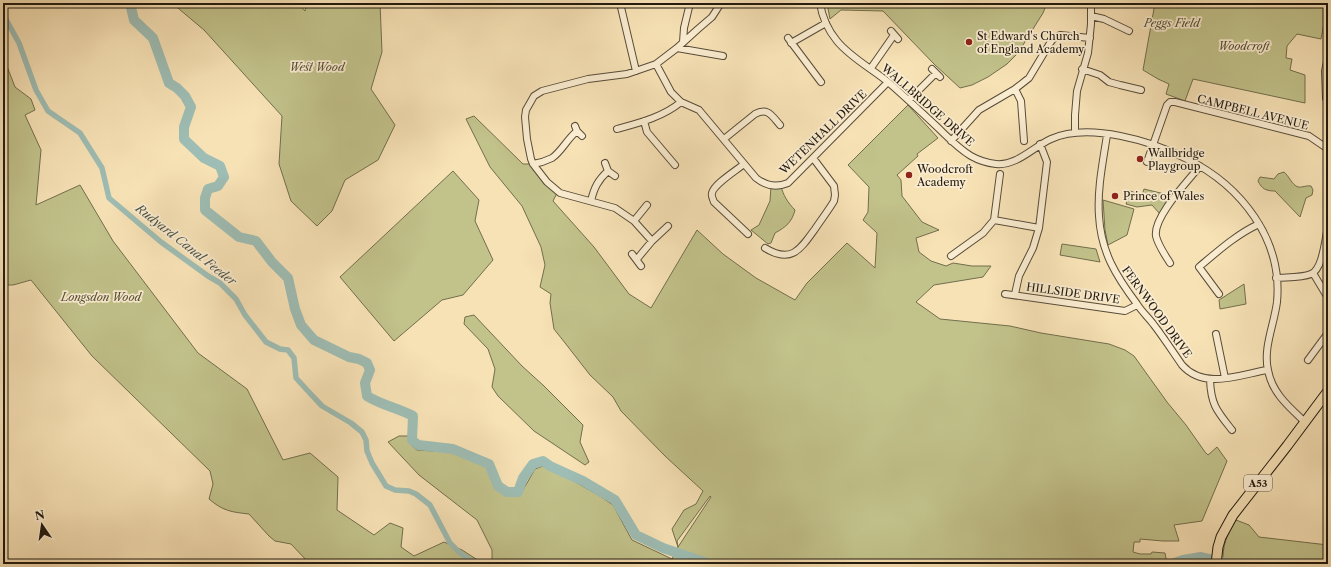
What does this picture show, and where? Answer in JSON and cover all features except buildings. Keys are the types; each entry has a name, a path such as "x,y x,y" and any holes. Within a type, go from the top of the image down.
{"highway":[{"name":"A53","path":"1216,564 1221,537 1232,515 1328,391"}],"street":[{"path":"620,3 636,71"},
{"path":"683,42 684,28 690,3"},
{"path":"652,240 634,220 615,208 560,193 547,182 533,164 529,152 525,117 530,102 534,96 542,91 588,79 627,74 656,64 677,48 712,17 721,3"},
{"name":"WALLBRIDGE DRIVE","path":"820,3 826,23 842,47 888,82 909,100 951,141 971,156 988,163 1009,163 1052,138 1076,132 1107,135 1154,144 1200,166 1222,181 1249,207 1259,224 1271,251 1277,292 1267,353 1267,370 1278,395 1305,422"},
{"path":"1076,132 1075,115 1077,91 1082,69 1088,53 1091,24 1091,3"},
{"path":"1091,16 1104,19 1130,31"},
{"path":"821,82 790,41 826,23"},
{"path":"871,68 894,35"},
{"path":"951,141 979,110 1015,90 1029,78 1054,38 1060,35 1090,38"},
{"path":"677,48 723,56"},
{"path":"1326,98 1325,70 1328,57"},
{"name":"WETENHALL DRIVE","path":"656,64 671,92 682,102 699,110 761,182 772,186 788,183 888,82"},
{"path":"1082,69 1100,75 1109,82 1120,86 1141,90"},
{"path":"909,100 936,73"},
{"path":"1015,90 1020,100 1024,141"},
{"path":"617,129 665,113 682,102"},
{"name":"CAMPBELL AVENUE","path":"1154,144 1166,105 1170,102 1309,136 1328,149"},
{"path":"724,139 760,111 768,112 780,125"},
{"path":"644,121 647,132 675,165"},
{"path":"533,164 546,161 553,157 578,131"},
{"name":"FERNWOOD DRIVE","path":"1107,135 1098,214 1101,234 1110,263 1137,305 1154,325 1188,371 1195,376 1210,380 1267,370"},
{"path":"1015,294 1019,276 1033,248 1039,228 1047,162 1040,144"},
{"path":"1147,162 1154,144"},
{"path":"765,248 772,252 784,255 792,254 800,249 834,201 834,186 813,158"},
{"path":"605,164 608,171 615,176"},
{"path":"744,164 717,186 712,195 714,202 748,234"},
{"path":"1170,263 1158,242 1156,236 1157,224 1168,207 1200,166"},
{"path":"591,201 597,182 608,171"},
{"path":"951,256 983,233 994,220 1000,174"},
{"path":"634,220 647,205"},
{"path":"994,220 1039,228"},
{"path":"1219,294 1199,267 1233,239 1259,224"},
{"path":"637,259 652,240 668,226"},
{"path":"1276,278 1304,276 1313,273 1319,267 1328,227"},
{"path":"772,252 776,245"},
{"path":"632,254 641,266"},
{"path":"1313,273 1328,298"},
{"name":"HILLSIDE DRIVE","path":"1004,294 1015,294 1124,311 1137,305"},
{"path":"1308,360 1328,333"},
{"path":"1216,334 1225,378"},
{"path":"1210,380 1214,406 1232,430"}],"green space":[{"name":"West Wood","path":"172,3 298,3 305,11 307,3 380,3 382,52 371,89 395,125 378,160 345,180 332,211 317,226 291,201 279,164 282,116 204,30"},
{"name":"St Edward's Church of England Academy","path":"827,3 1047,3 1043,13 1018,53 1007,64 988,77 972,85 960,88 934,64 883,11 841,10 830,19"},
{"name":"Woodcroft","path":"1155,3 1328,3 1321,39 1297,34 1287,46 1286,58 1292,59 1290,70 1305,75 1305,103 1193,79 1185,101 1166,94 1169,84 1143,70"},
{"name":"Longsdon Wood","path":"3,56 15,87 31,99 35,110 25,115 41,150 36,205 80,185 113,241 198,353 247,389 283,460 310,453 338,477 337,510 374,535 390,523 403,528 401,547 414,556 444,542 462,550 484,564 308,564 308,562 291,544 275,541 249,514 228,510 209,499 213,484 210,471 92,356 31,280 13,285 3,285"},
{"path":"908,105 938,138 917,154 918,156 897,175 901,180 902,196 922,222 939,230 916,238 919,252 931,261 946,266 953,263 972,266 991,266 983,277 934,285 916,302 940,319 1010,326 1041,333 1109,344 1125,350 1134,356 1205,452 1208,455 1217,447 1227,461 1202,521 1174,525 1179,541 1140,539 1140,542 1134,542 1133,552 1140,554 1151,554 1152,552 1165,553 1167,564 492,564 492,550 477,520 419,475 388,442 399,436 409,436 412,446 417,450 450,452 487,465 496,489 506,496 517,495 523,490 535,469 543,466 570,479 613,505 632,540 672,559 678,547 672,529 684,510 696,504 703,491 665,456 621,411 613,397 590,375 554,329 550,303 551,294 540,287 545,265 541,247 522,206 490,167 466,119 474,116 523,164 533,164 558,191 553,201 594,247 629,294 651,308 697,230 723,254 756,278 795,300 807,283 847,243 875,268 877,233 863,220 868,212 869,187 848,165","holes":["710,496 711,497 678,547 677,541"]},
{"path":"453,171 479,200 475,221 493,260 463,295 442,300 394,341 340,277"},
{"path":"1284,172 1296,186 1311,186 1313,190 1312,195 1306,198 1300,217 1275,191 1265,189 1258,181 1260,177 1274,179 1278,174"},
{"path":"771,186 781,186 786,199 795,210 790,221 775,233 771,243 768,244 751,230 759,225 770,201"},
{"path":"1144,189 1173,196 1160,214 1152,205 1137,207 1126,204 1130,191 1142,195"},
{"path":"1103,200 1134,209 1127,235 1108,245 1105,230"},
{"path":"1062,244 1096,249 1100,262 1060,255"},
{"path":"1244,284 1246,304 1220,309 1219,300"},
{"path":"474,315 522,366 583,425 580,442 589,462 585,465 534,431 498,396 492,387 495,369 488,349 464,324 465,317"},
{"path":"1236,520 1249,525 1259,537 1328,545 1328,564 1223,564 1223,551 1226,540"}],"waterway":[{"path":"130,3 134,20 153,38 169,83 185,96 191,107 184,127 184,139 204,158 220,166 224,177 218,186 208,189 205,198 205,210 239,237 256,241 272,262 288,278 295,309 301,325 314,340 349,357 359,359 367,363 370,370 365,383 367,396 413,416 412,440 418,445 453,449 489,464 498,486 507,492 518,492 523,478 533,464 543,461 550,466 583,481 615,500 636,535 663,548 710,564"},
{"name":"Rudyard Canal Feeder","path":"3,14 19,43 36,90 48,111 80,133 102,168 109,198 161,242 220,283 236,299 245,315 266,342 280,349 288,350 294,358 296,378 322,406 351,423 362,432 366,440 367,451 372,463 386,486 395,490 409,491 416,494 430,505 450,543 461,554 477,564"},
{"path":"1172,564 1183,560 1201,557 1231,564"}],"place":[{"name":"St Edward's Church of England Academy","path":"969,42"},
{"name":"Wallbridge Playgroup","path":"1140,159"},
{"name":"Woodcroft Academy","path":"909,175"},
{"name":"Prince of Wales","path":"1115,196"}],"park label":[{"name":"Peggs Field","path":"1172,23"}]}
